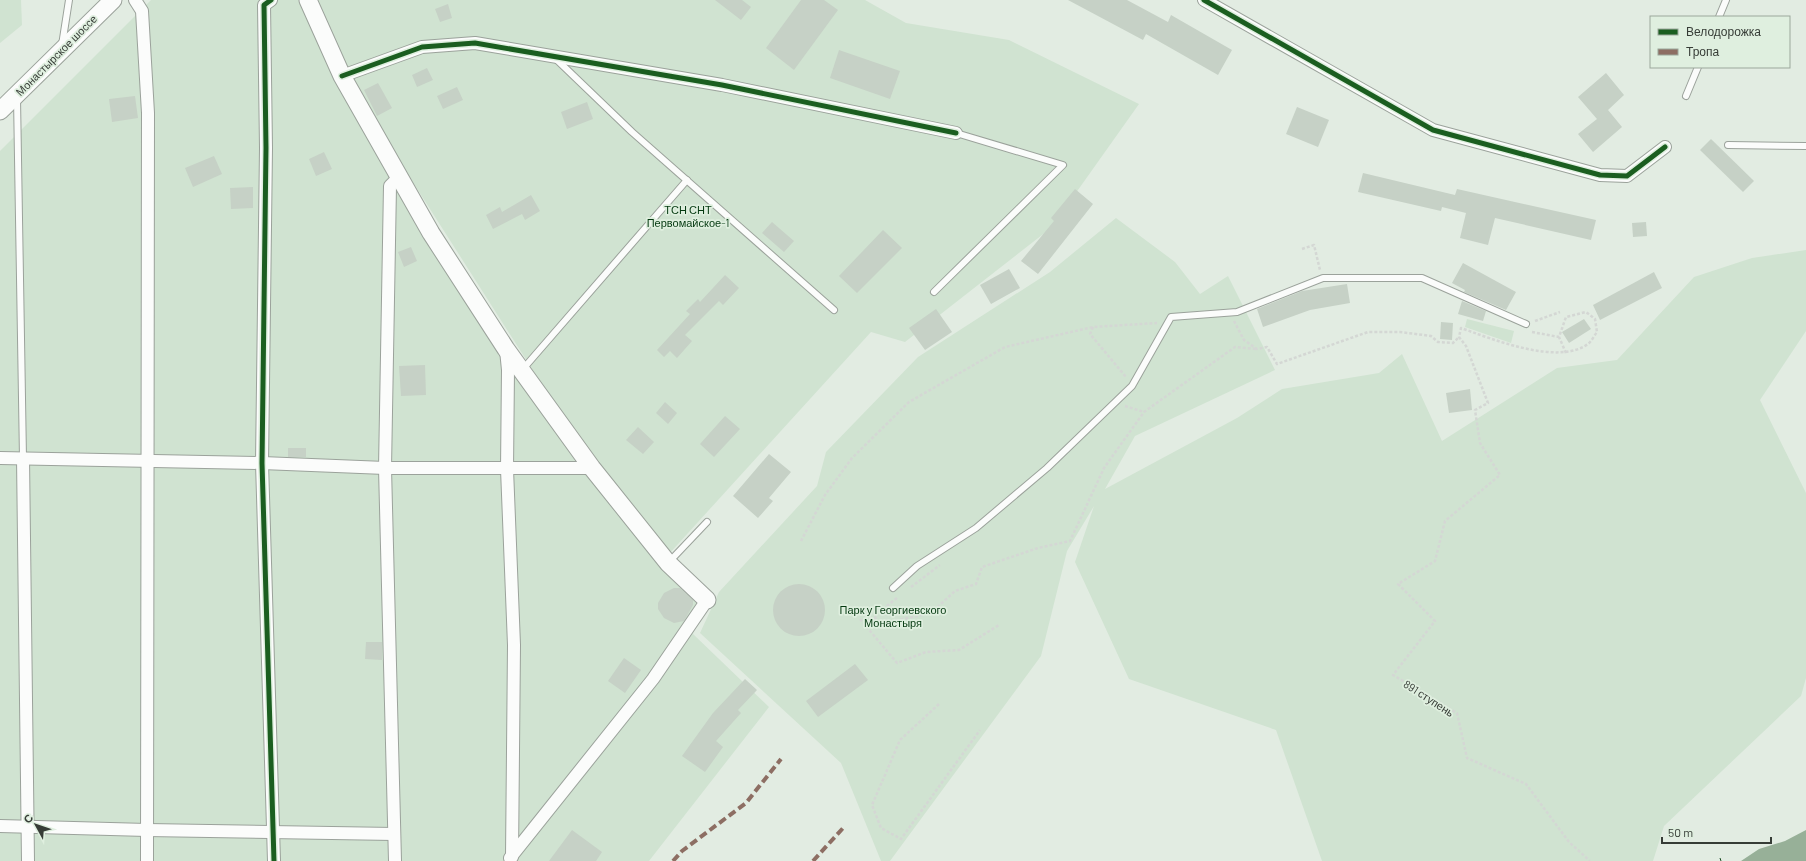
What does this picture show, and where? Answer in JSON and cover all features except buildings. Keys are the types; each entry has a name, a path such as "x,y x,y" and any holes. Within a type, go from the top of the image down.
{"main road":[{"name":"Монастырское шоссе","path":"0,111 112,0"},
{"path":"308,0 342,76 399,177 431,233 506,349 592,468 668,563 707,600"}],"street":[{"path":"135,0 142,11 148,113 147,861"},
{"path":"271,0 264,5 266,148 262,463 274,861"},
{"path":"1204,0 1433,130 1600,175 1627,176 1665,146"},
{"path":"342,76 422,47 475,43 722,85 956,133"},
{"path":"394,861 386,468 390,186 399,177"},
{"path":"506,349 508,370 507,469 514,646 510,859"},
{"path":"0,458 148,460 386,468 592,468"},
{"path":"23,458 28,861"},
{"path":"510,859 653,679 707,600"},
{"path":"0,826 394,834"}],"lane":[{"path":"61,50 69,0"},
{"path":"1719,16 1726,0"},
{"path":"552,55 632,132 834,310"},
{"path":"1686,96 1698,68"},
{"path":"17,94 23,458"},
{"path":"934,292 1063,165 956,133"},
{"path":"1728,145 1806,146"},
{"path":"521,371 687,180"},
{"path":"893,588 917,566 976,528 1047,468 1132,386 1170,322 1171,317 1230,312 1249,308 1323,278 1422,278 1526,324"},
{"path":"668,563 706,522"}],"path":[{"path":"1302,249 1314,245 1323,278"},
{"path":"1230,312 1244,340 1257,349"},
{"path":"1559,337 1527,331 1526,324 1560,312"},
{"path":"898,597 874,616 880,624 931,613 955,592 976,584 982,566 1038,548 1070,541 1104,468 1144,412 1235,347 1257,349 1267,347 1277,364 1368,332 1400,332 1431,336 1438,342 1453,343 1459,336 1461,328 1506,345 1553,353 1566,353 1588,344 1597,332 1594,319 1586,312 1566,317 1559,337 1566,353"},
{"path":"801,541 825,495 852,458 909,402 1005,348 1093,327 1170,322"},
{"path":"1093,327 1090,334 1132,386"},
{"path":"1123,406 1144,412"},
{"path":"910,588 941,564"},
{"path":"860,619 897,663 926,652 960,650 999,625"},
{"path":"939,704 900,740 872,805 881,828 901,839 980,730"}],"green space":[{"path":"0,0 21,0 22,25 0,43"},
{"name":"ТСН СНТ Первомайское-1","path":"151,0 865,0 906,23 1009,40 1139,104 1051,228 905,342 871,332 668,555 594,466 347,79 492,319 597,475 701,601 693,634 769,707 649,861 0,861 0,151"},
{"name":"Парк у Георгиевского Монастыря","path":"1116,218 1175,262 1200,294 1228,276 1275,370 1135,436 1105,489 1237,418 1282,389 1379,373 1402,354 1442,441 1557,368 1617,360 1694,277 1752,258 1806,250 1806,331 1760,400 1806,493 1806,678 1801,696 1664,826 1653,861 1322,861 1276,730 1129,679 1075,562 1094,506 1067,551 1041,656 890,861 881,861 841,763 700,633 719,592 817,486 826,452 918,357 1050,272"},
{"path":"1467,319 1514,331 1511,343 1465,327"}],"shaded area":[{"path":"1806,830 1806,861 1741,861 1759,849 1785,841"}],"marked path":[{"path":"673,861 682,851 746,803 781,759"},
{"path":"813,861 844,827"}],"cycle path":[{"path":"271,0 264,5 266,148 262,463 274,861"},
{"path":"1204,0 1433,130 1600,175 1627,176 1665,147"},
{"path":"342,76 422,47 475,43 722,85 956,133"}]}
